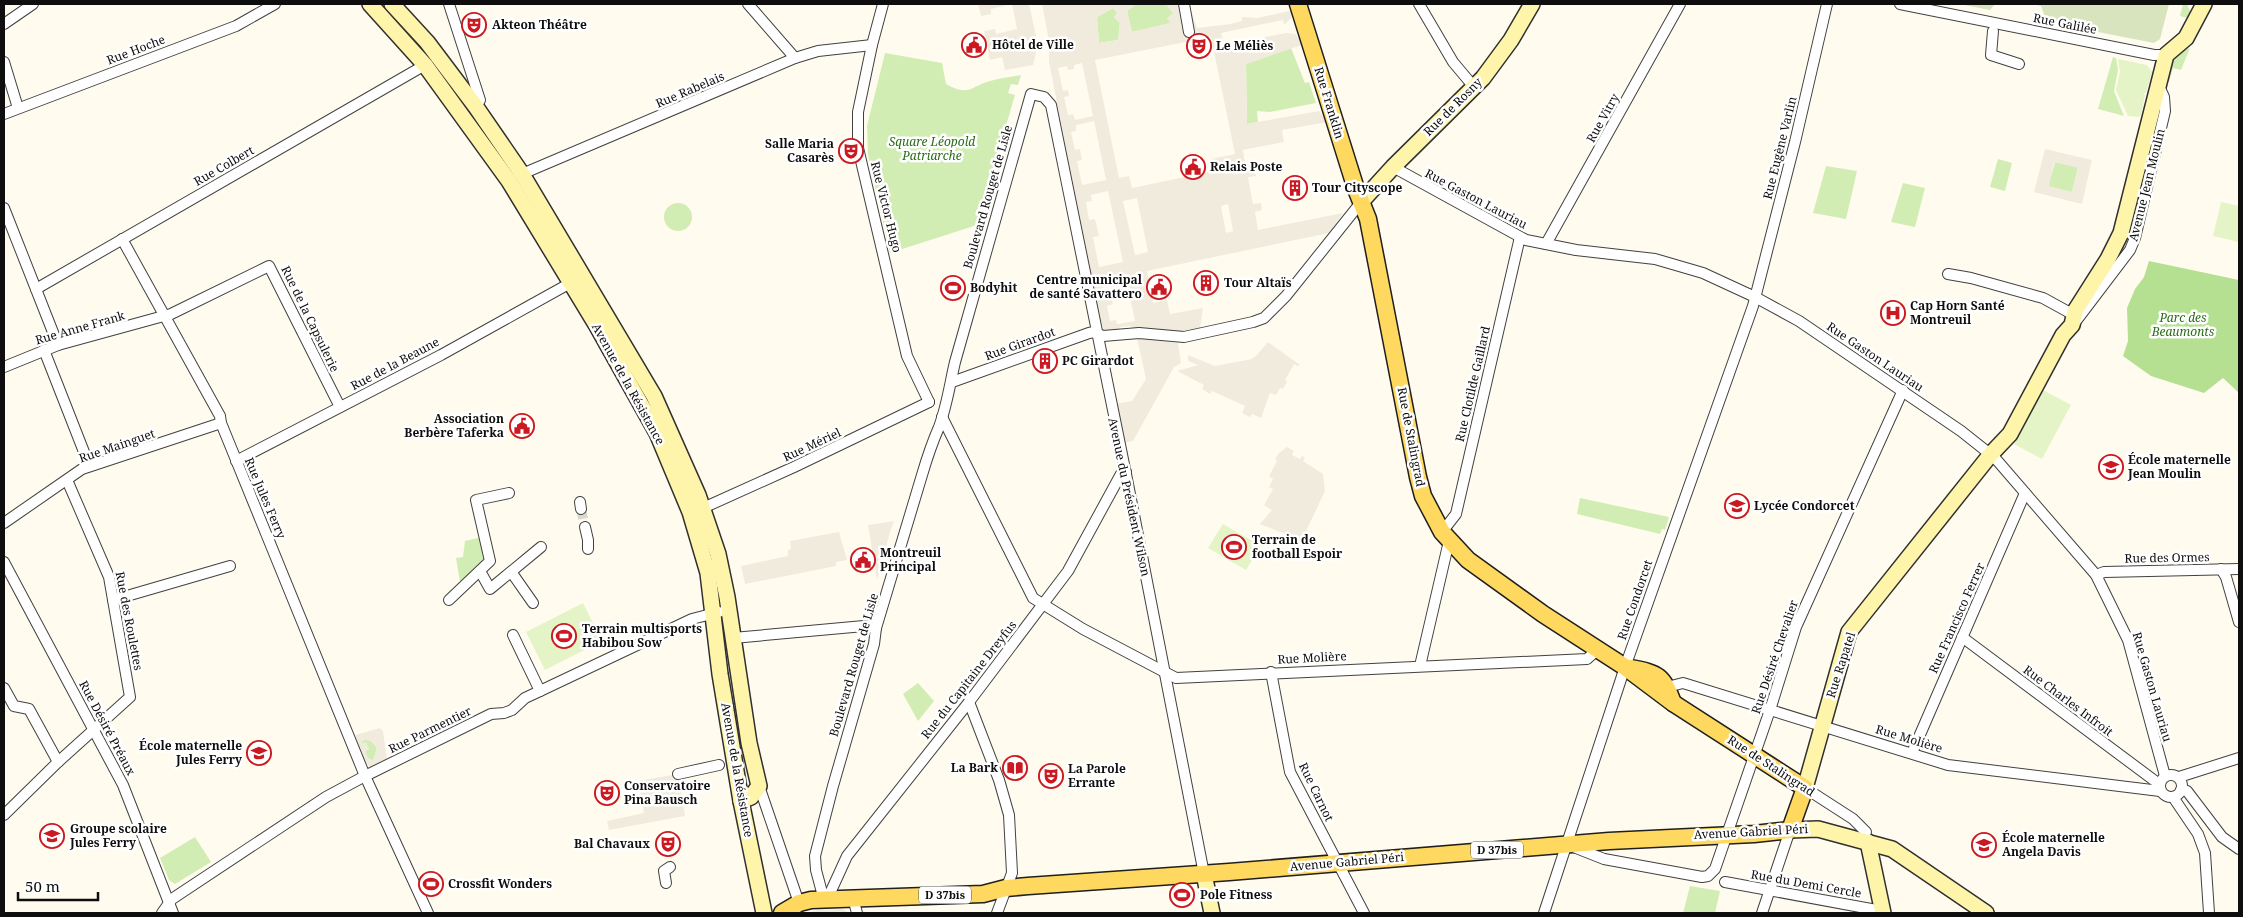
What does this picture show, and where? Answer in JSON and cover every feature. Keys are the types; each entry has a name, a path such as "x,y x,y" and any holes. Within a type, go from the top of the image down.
{"main road":[{"name":"Avenue de la Résistance","path":"370,4 425,65 511,184 657,433 690,512 708,573 720,674 741,801 764,913"},
{"name":"Avenue de la Résistance","path":"392,4 427,42 478,104 525,173 588,276 654,396 703,508 718,554 729,611 749,743 759,786"},
{"name":"Rue Franklin","path":"1298,4 1356,189 1362,202"},
{"name":"Rue de Rosny","path":"1362,202 1393,167 1474,87 1511,40 1532,4"},
{"path":"2166,55 2186,38 2198,8"},
{"name":"Avenue Jean Moulin","path":"1991,454 2010,434 2121,233 2166,55"},
{"name":"Rue de Stalingrad","path":"1362,202 1368,219 1418,477 1423,496 1446,536 1476,565 1597,650 1625,667 1655,674 1663,680 1663,690 1673,702 1805,788"},
{"name":"Rue Rapatel","path":"1790,830 1805,788 1849,632 1991,454"},
{"path":"741,801 751,797 759,786"},
{"name":"Avenue Gabriel Péri","path":"799,903 824,900 855,906 983,894 1006,888 1204,874 1566,844 1754,834 1813,828 1867,837"},
{"name":"Rue de Stalingrad","path":"1867,837 1892,849 1986,913"},
{"path":"1867,837 1883,912"},
{"name":"Avenue du Président Wilson","path":"1204,874 1212,913"},
{"path":"782,913 799,903"}],"street":[{"path":"4,24 33,4"},
{"name":"Rue Hoche","path":"4,114 236,26 275,4"},
{"path":"449,4 478,104"},
{"path":"748,4 795,58"},
{"name":"Rue Victor Hugo","path":"883,4 858,112 858,148 907,356 934,404"},
{"path":"1184,4 1189,32"},
{"path":"1419,4 1453,62 1474,87"},
{"name":"Rue Vitry","path":"1546,244 1680,4"},
{"name":"Rue Eugène Varlin","path":"1755,297 1795,142 1827,4"},
{"name":"Rue Galilée","path":"1900,4 2154,55 2166,55"},
{"path":"1993,31 1991,55 2019,64"},
{"name":"Rue Rabelais","path":"525,173 795,58 818,51 872,45"},
{"path":"4,62 18,108"},
{"name":"Rue Colbert","path":"36,289 409,76 425,65"},
{"name":"Boulevard Rouget de Lisle","path":"824,900 816,870 815,856 874,644 876,628 932,438 942,417 952,382 954,364 1031,94"},
{"name":"Avenue du Président Wilson","path":"1031,94 1044,97 1051,105 1126,472 1204,874"},
{"name":"Rue Gaston Lauriau","path":"1393,167 1520,237 1576,250 1655,259 1680,265 1703,273 1755,297 1799,321 1962,431 1991,454 2096,575 2128,640 2161,783"},
{"path":"1098,334 1103,336 1138,333 1184,337 1264,318 1286,296 1362,202"},
{"path":"4,208 58,345"},
{"name":"Rue Clotilde Gaillard","path":"1420,666 1446,536 1456,514 1520,237"},
{"name":"Rue Jules Ferry","path":"122,239 220,416 220,423 365,776 428,913"},
{"name":"Rue de la Capsulerie","path":"164,316 269,266 340,407"},
{"path":"1948,274 1971,278 2043,298 2073,320"},
{"name":"Rue de la Beaune","path":"236,461 441,355 565,286"},
{"name":"Rue Condorcet","path":"1544,913 1625,667 1755,297"},
{"name":"Rue Anne Frank","path":"4,367 58,345 164,316"},
{"name":"Rue Girardot","path":"952,382 1089,333 1098,334"},
{"path":"44,350 84,452"},
{"name":"Boulevard Rouget de Lisle","path":"932,438 934,404 954,364"},
{"name":"Rue Désiré Chevalier","path":"1566,844 1604,859 1702,877 1708,876 1715,869 1770,710 1796,627 1902,390"},
{"name":"Rue Mériel","path":"703,508 934,404"},
{"path":"942,417 1027,589 1033,598 1043,606"},
{"name":"Rue Mainguet","path":"4,523 82,469 220,423"},
{"name":"Rue du Capitaine Dreyfus","path":"824,900 831,891 847,856 969,702 1068,571 1121,474 1126,472"},
{"name":"Rue des Roulettes","path":"67,480 109,577 130,697 94,729"},
{"path":"449,600 490,561 476,500 509,493"},
{"name":"Rue Francisco Ferrer","path":"1912,753 2025,493"},
{"path":"584,527 588,540 588,549"},
{"path":"480,571 490,589 512,573 541,547"},
{"name":"Rue Désiré Préaux","path":"4,566 123,785 171,909"},
{"path":"114,600 230,566"},
{"path":"2221,569 2226,577 2239,622"},
{"name":"Rue des Ormes","path":"2096,575 2104,572 2239,569"},
{"path":"512,573 533,603"},
{"name":"Rue Molière","path":"1043,606 1082,629 1176,678 1271,672 1587,659 1597,650"},
{"name":"Rue Parmentier","path":"162,913 171,909 172,899 310,808 365,776 491,714 512,710 525,698 593,665 624,653 692,619 714,612 729,611"},
{"path":"733,638 864,626 876,628"},
{"path":"513,635 540,691"},
{"name":"Rue Charles Infroit","path":"1962,637 2161,783"},
{"name":"Rue Carnot","path":"1271,672 1290,772 1364,913"},
{"name":"Rue Molière","path":"1663,690 1683,684 1948,765 2161,783"},
{"path":"5,695 14,706 29,709 58,762"},
{"path":"969,702 986,743 1009,815 1012,874 997,913"},
{"path":"4,816 94,729"},
{"path":"2182,790 2173,797 2166,796 2161,783 2170,774 2179,777 2239,758"},
{"path":"678,774 719,766"},
{"path":"2179,777 2182,783 2182,790"},
{"name":"Avenue de la Résistance","path":"759,786 799,903"},
{"name":"Rue de Stalingrad","path":"1805,788 1852,819 1867,837"},
{"path":"2182,790 2187,791 2222,837 2239,849"},
{"path":"2173,797 2198,834 2205,853 2209,913"},
{"name":"Rue Rapatel","path":"1762,913 1790,830"},
{"path":"666,884 664,871 670,867"},
{"name":"Rue du Demi Cercle","path":"1725,882 1883,912"}],"green space":[{"path":"1136,4 1166,4 1174,13 1171,23 1132,32 1127,11"},
{"path":"1959,4 1995,4 1990,10"},
{"path":"2031,4 2169,4 2160,39 2154,43 2052,23 2045,17 2041,6"},
{"path":"2183,4 2187,4 2192,16 2190,19 2180,16"},
{"path":"1113,8 1118,13 1114,17 1120,23 1118,40 1099,43 1097,17"},
{"path":"1291,48 1305,83 1309,82 1316,103 1270,112 1257,111 1258,122 1247,124 1246,64"},
{"path":"2190,48 2181,70 2173,68 2169,82 2164,81 2172,60 2179,53"},
{"name":"Square Léopold Patriarche","path":"885,53 942,63 946,84 960,90 969,90 983,83 1021,75 1018,85 1011,84 1008,93 1015,95 977,225 890,253 868,155 867,126"},
{"path":"2113,57 2116,58 2118,70 2114,91 2124,116 2098,109"},
{"path":"2118,59 2147,65 2152,72 2146,93 2143,94 2145,95 2141,115 2138,117 2128,116 2116,90 2120,72"},
{"path":"1998,159 2012,163 2005,191 1990,187"},
{"path":"2055,162 2078,167 2072,192 2048,187"},
{"path":"1826,166 1857,171 1846,219 1813,213"},
{"path":"1903,183 1925,188 1915,227 1891,222"},
{"path":"2221,202 2239,206 2239,242 2213,236"},
{"path":"678,203 688,207 692,217 688,227 678,231 668,227 664,217 668,207"},
{"name":"Parc des Beaumonts","path":"2149,261 2239,280 2239,393 2223,378 2204,393 2151,376 2123,356 2128,341 2127,308 2135,289 2144,277"},
{"path":"2043,390 2071,405 2042,459 2014,444"},
{"path":"1580,498 1669,517 1665,530 1662,529 1660,534 1577,514"},
{"name":"Terrain de football Espoir","path":"1223,524 1261,546 1246,570 1208,548"},
{"path":"482,537 486,557 461,588 456,558 463,557 465,541"},
{"name":"Terrain multisports Habibou Sow","path":"583,603 602,641 545,670 526,632"},
{"path":"918,683 934,701 918,721 903,694"},
{"path":"365,739 371,741 377,748 373,761 368,758 365,751 369,749 366,743 362,744 361,742"},
{"path":"195,837 211,862 175,884 169,880 160,858"},
{"path":"1690,886 1720,891 1715,913 1683,913"}],"shaded area":[{"path":"978,4 1012,4 991,9 991,14 981,16"},
{"path":"1012,4 1029,4 1038,45 1033,65 1005,70 1002,57 990,60 984,31 995,29 996,34 1017,29"},
{"path":"1042,4 1136,4 1127,11 1132,32 1170,23 1167,18 1173,13 1166,4 1189,4 1197,28 1231,24 1242,21 1242,17 1257,18 1294,10 1291,18 1284,25 1283,20 1221,33 1225,51 1236,43 1286,33 1295,34 1305,44 1246,64 1247,124 1319,111 1328,122 1282,130 1284,142 1243,150 1246,169 1254,167 1256,176 1248,177 1253,204 1261,203 1262,210 1255,212 1258,230 1343,213 1329,233 1147,271 1153,303 1167,300 1170,314 1203,308 1200,328 1181,331 1134,328 1130,326 1120,327 1118,331 1109,332 1104,330 1099,315 1049,62 1049,41","holes":["1113,8 1117,13 1114,17 1120,23 1118,40 1099,43 1097,17","1211,37 1235,154 1211,159 1213,171 1132,188 1129,176 1119,178 1095,60","1082,63 1093,116 1075,120 1073,114 1068,115 1064,97 1069,96 1068,90 1063,91 1058,68 1067,66 1068,70 1074,69 1074,65","1094,121 1106,180 1082,185 1077,161 1082,160 1080,149 1075,150 1071,132 1076,131 1076,125","1108,191 1123,262 1099,267 1093,237 1099,236 1095,219 1089,220 1086,202 1092,201 1091,195","1137,198 1148,252 1135,255 1123,201","1228,204 1233,231 1226,233 1221,206","1125,273 1135,321 1117,324 1116,320 1110,321 1107,306 1113,304 1109,289 1103,290 1101,278"]},
{"path":"2045,149 2092,160 2082,204 2034,192","holes":["2054,162 2078,168 2072,192 2049,186"]},
{"path":"1137,338 1178,343 1181,363 1174,367 1133,441 1124,443 1115,404 1132,401 1146,379"},
{"path":"1268,342 1300,365 1294,364 1285,380 1287,382 1283,389 1280,388 1276,395 1270,393 1261,418 1252,414 1250,417 1242,413 1245,406 1212,391 1210,394 1202,389 1204,385 1177,371 1198,365 1188,361 1188,355 1215,366 1252,359"},
{"path":"1287,447 1294,451 1292,455 1300,459 1302,456 1304,457 1303,461 1323,474 1325,491 1307,529 1306,542 1260,524 1272,510 1264,505 1273,489 1269,487 1273,479 1269,476 1277,461 1275,459"},
{"path":"894,521 890,532 877,580 868,525"},
{"path":"839,532 847,560 836,562 836,566 745,584 741,566 788,556 788,550 791,549 790,541"},
{"path":"380,728 383,731 387,760 373,767 369,766 362,757 363,755 355,735","holes":["363,739 371,741 377,748 373,761 368,758 365,751 369,749 366,742 362,744"]},
{"path":"678,774 685,816 609,830 607,821 644,813 638,781"},
{"path":"842,909 850,913 805,913 820,910"}],"tunnel":[{"path":"581,509 585,527"}],"place":[{"name":"Akteon Théâtre","path":"474,25"},
{"name":"Hôtel de Ville","path":"974,45"},
{"name":"Le Méliès","path":"1199,46"},
{"name":"Salle Maria Casarès","path":"851,151"},
{"name":"Relais Poste","path":"1193,167"},
{"name":"Tour Cityscope","path":"1295,188"},
{"name":"Tour Altaïs","path":"1206,283"},
{"name":"Centre municipal de santé Savattero","path":"1159,287"},
{"name":"Bodyhit","path":"953,288"},
{"name":"Cap Horn Santé Montreuil","path":"1893,313"},
{"name":"PC Girardot","path":"1045,361"},
{"name":"Association Berbère Taferka","path":"522,426"},
{"name":"École maternelle Jean Moulin","path":"2111,467"},
{"name":"Lycée Condorcet","path":"1737,506"},
{"name":"Terrain de football Espoir","path":"1234,547"},
{"name":"Montreuil Principal","path":"863,560"},
{"name":"Terrain multisports Habibou Sow","path":"564,636"},
{"name":"École maternelle Jules Ferry","path":"259,753"},
{"name":"La Bark","path":"1015,768"},
{"name":"La Parole Errante","path":"1051,776"},
{"name":"Conservatoire Pina Bausch","path":"607,793"},
{"name":"Groupe scolaire Jules Ferry","path":"52,836"},
{"name":"Bal Chavaux","path":"668,844"},
{"name":"École maternelle Angela Davis","path":"1984,845"},
{"name":"Crossfit Wonders","path":"431,884"},
{"name":"Pole Fitness","path":"1182,895"}]}
